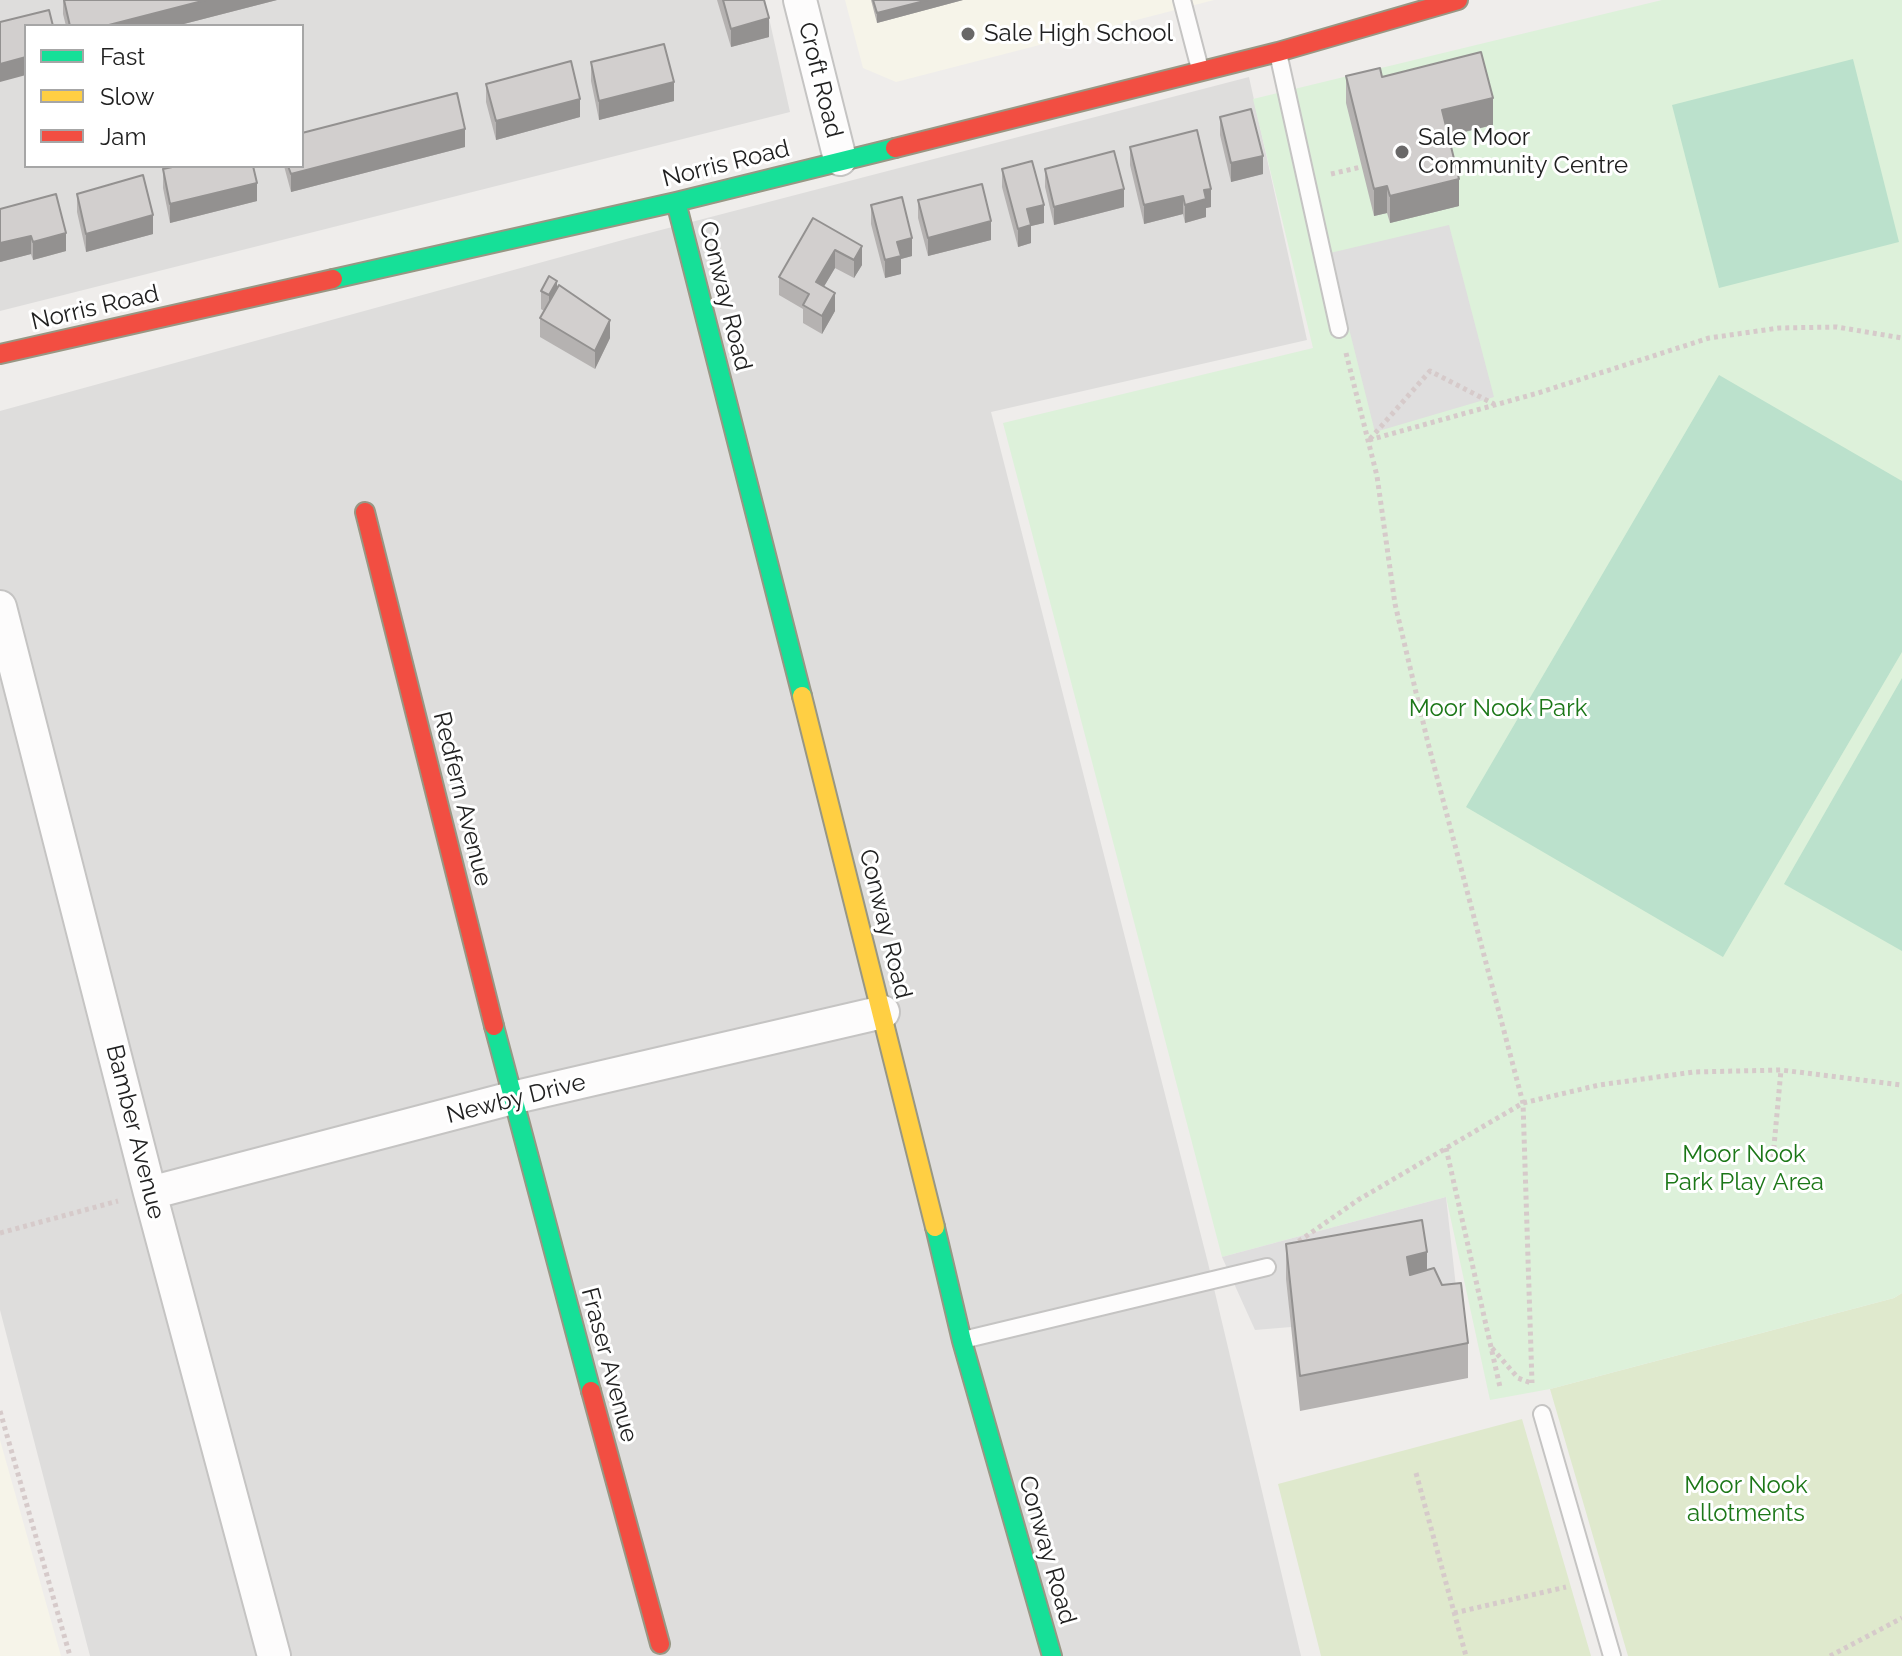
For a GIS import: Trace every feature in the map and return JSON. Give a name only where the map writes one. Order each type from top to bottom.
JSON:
[{"type":"street","name":"Croft Road","points":[[800,0],[840,159]]},
{"type":"street","name":"Norris Road","points":[[0,354],[676,202],[1278,52],[1458,0]]},
{"type":"street","name":"Conway Road","points":[[676,202],[883,1012],[962,1341],[1052,1656]]},
{"type":"street","name":"Redfern Avenue","points":[[365,512],[512,1098]]},
{"type":"street","name":"Bamber Avenue","points":[[0,607],[150,1193],[274,1656]]},
{"type":"street","name":"Newby Drive","points":[[150,1193],[512,1098],[883,1012]]},
{"type":"street","name":"Fraser Avenue","points":[[512,1098],[660,1644]]},
{"type":"lane","points":[[1182,0],[1201,71]]},
{"type":"lane","points":[[1278,52],[1339,329]]},
{"type":"lane","points":[[962,1341],[1267,1267]]},
{"type":"lane","points":[[1542,1414],[1612,1656]]},
{"type":"path","points":[[1369,440],[1709,338],[1779,328],[1837,327],[1902,338]]},
{"type":"path","points":[[1339,329],[1377,476],[1395,604],[1428,743],[1523,1103],[1532,1383],[1542,1414]]},
{"type":"path","points":[[1369,440],[1430,371],[1495,404]]},
{"type":"path","points":[[1773,1157],[1781,1070]]},
{"type":"path","points":[[1267,1267],[1301,1238],[1358,1200],[1523,1103],[1599,1085],[1694,1072],[1781,1070],[1902,1085]]},
{"type":"path","points":[[1446,1148],[1500,1387]]},
{"type":"path","points":[[0,1233],[150,1193]]},
{"type":"path","points":[[1491,1347],[1518,1378],[1532,1383]]},
{"type":"path","points":[[0,1411],[70,1656]]},
{"type":"path","points":[[1416,1473],[1466,1656]]},
{"type":"path","points":[[1454,1613],[1591,1581]]},
{"type":"path","points":[[1830,1656],[1902,1618]]},
{"type":"shaded area","points":[[0,0],[765,0],[790,112],[0,311]]},
{"type":"shaded area","name":"Sale High School","points":[[845,0],[1214,0],[896,82],[863,68]]},
{"type":"shaded area","points":[[1249,77],[1307,340],[991,412],[1208,1263],[1301,1656],[90,1656],[0,1310],[0,411],[630,238]]},
{"type":"shaded area","points":[[1449,225],[1494,397],[1375,432],[1330,253]]},
{"type":"shaded area","points":[[1446,1197],[1456,1287],[1287,1279],[1291,1327],[1255,1330],[1222,1257]]},
{"type":"shaded area","points":[[0,1440],[61,1656],[0,1656]]},
{"type":"green space","name":"Moor Nook Park","points":[[1662,0],[1902,0],[1902,1293],[1894,1298],[1550,1389],[1490,1400],[1446,1197],[1222,1257],[1003,423],[1313,348],[1253,99]]},
{"type":"green space","points":[[1853,59],[1899,242],[1719,288],[1672,105]]},
{"type":"green space","points":[[1719,375],[1902,481],[1902,652],[1723,957],[1466,807]]},
{"type":"green space","points":[[1902,678],[1902,951],[1784,884]]},
{"type":"green space","name":"Moor Nook allotments","points":[[1902,1293],[1902,1656],[1628,1656],[1550,1389],[1894,1298]]},
{"type":"green space","points":[[1522,1419],[1591,1656],[1321,1656],[1278,1484]]},
{"type":"building","points":[[64,0],[206,0],[113,24],[70,24]]},
{"type":"building","points":[[723,0],[764,0],[769,18],[731,29]]},
{"type":"building","points":[[873,0],[928,0],[877,13]]},
{"type":"building","points":[[49,10],[52,24],[24,24],[24,58],[0,64],[0,22]]},
{"type":"building","points":[[664,44],[674,82],[599,101],[591,62]]},
{"type":"building","name":"Sale Moor Community Centre","points":[[1481,52],[1493,98],[1442,110],[1459,179],[1390,196],[1387,186],[1374,189],[1346,76],[1380,68],[1382,77]]},
{"type":"building","points":[[571,61],[580,99],[496,121],[486,84]]},
{"type":"building","points":[[457,93],[465,129],[291,174],[289,168],[304,168],[304,132]]},
{"type":"building","points":[[1251,109],[1263,156],[1231,163],[1220,117]]},
{"type":"building","points":[[1197,130],[1211,189],[1204,190],[1206,199],[1185,205],[1183,196],[1144,205],[1130,147]]},
{"type":"building","points":[[1114,151],[1124,189],[1054,207],[1045,169]]},
{"type":"building","points":[[1032,161],[1044,205],[1027,209],[1031,225],[1018,229],[1002,169]]},
{"type":"building","points":[[253,168],[257,183],[170,204],[163,169]]},
{"type":"building","points":[[143,175],[153,215],[86,234],[77,194]]},
{"type":"building","points":[[982,184],[991,221],[928,238],[918,200]]},
{"type":"building","points":[[56,194],[66,233],[33,242],[31,236],[0,243],[0,209]]},
{"type":"building","points":[[902,197],[912,238],[897,242],[901,256],[885,260],[871,205]]},
{"type":"building","points":[[813,218],[862,246],[854,260],[835,250],[816,282],[835,293],[822,316],[803,305],[809,294],[779,277]]},
{"type":"building","points":[[549,276],[557,281],[549,295],[541,291]]},
{"type":"building","points":[[559,285],[610,320],[595,351],[540,318]]},
{"type":"building","points":[[1422,1220],[1427,1252],[1407,1257],[1410,1275],[1434,1268],[1442,1285],[1461,1283],[1468,1343],[1300,1376],[1286,1244]]},
{"type":"traffic: fast","points":[[333,279],[676,202],[895,148]]},
{"type":"traffic: fast","points":[[676,202],[802,696]]},
{"type":"traffic: fast","points":[[494,1026],[591,1391]]},
{"type":"traffic: fast","points":[[935,1227],[962,1341],[1052,1656]]},
{"type":"traffic: slow","points":[[802,696],[935,1227]]},
{"type":"traffic: jam","points":[[895,148],[1278,52],[1458,0]]},
{"type":"traffic: jam","points":[[0,354],[333,279]]},
{"type":"traffic: jam","points":[[365,512],[494,1026]]},
{"type":"traffic: jam","points":[[591,1391],[660,1644]]},
{"type":"place","name":"Sale High School","points":[[968,34]]},
{"type":"place","name":"Sale Moor Community Centre","points":[[1402,152]]},
{"type":"park label","name":"Moor Nook Park Play Area","points":[[1744,1169]]}]
